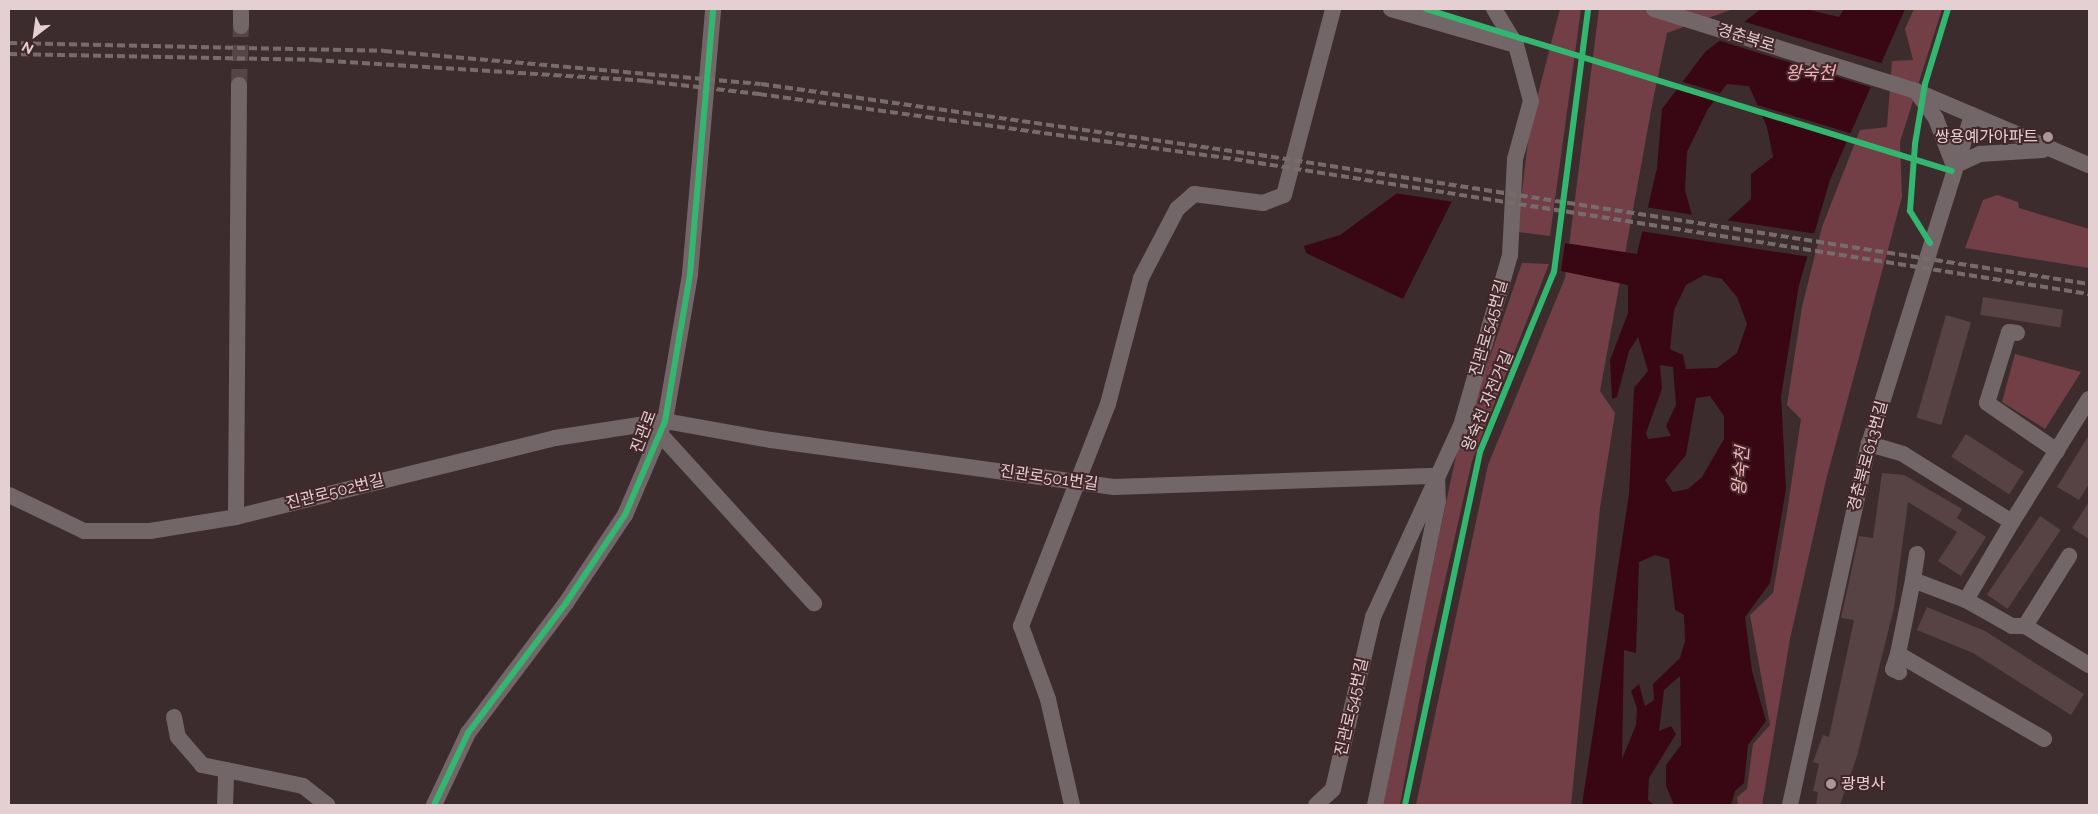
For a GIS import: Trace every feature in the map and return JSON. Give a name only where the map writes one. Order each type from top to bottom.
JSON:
[{"type":"street","points":[[241,9],[241,26]]},
{"type":"street","name":"진관로","points":[[434,805],[468,733],[566,603],[625,515],[662,427],[690,274],[713,9]]},
{"type":"street","points":[[1072,805],[1048,699],[1022,626],[1108,404],[1140,278],[1177,209],[1194,194],[1263,203],[1284,195],[1333,9]]},
{"type":"street","points":[[1391,9],[1516,45]]},
{"type":"street","name":"진관로545번길","points":[[1316,805],[1333,789],[1373,617],[1461,426],[1510,255],[1515,159],[1531,101],[1516,45],[1494,9]]},
{"type":"street","name":"경춘북로","points":[[1654,9],[1916,91],[2089,165]]},
{"type":"street","points":[[236,517],[239,85]]},
{"type":"street","points":[[1916,91],[1943,136],[1954,166],[1980,154],[2018,148],[2056,151]]},
{"type":"street","name":"경춘북로613번길","points":[[1790,805],[1869,444],[1954,166],[1972,114]]},
{"type":"street","points":[[2017,333],[2008,332],[1987,403],[2056,451]]},
{"type":"street","points":[[1966,600],[2089,399]]},
{"type":"street","points":[[662,427],[814,602]]},
{"type":"street","name":"진관로501번길","points":[[662,427],[1114,487],[1437,476]]},
{"type":"street","name":"진관로502번길","points":[[9,494],[84,531],[150,531],[236,517],[555,438],[662,427]]},
{"type":"street","points":[[1869,444],[1903,454],[2012,522]]},
{"type":"street","points":[[1376,805],[1438,501],[1437,476]]},
{"type":"street","points":[[1899,672],[1893,669],[1898,654],[1917,554]]},
{"type":"street","points":[[2025,626],[2069,556]]},
{"type":"street","points":[[1913,580],[1966,600],[2012,626],[2025,626],[2089,665]]},
{"type":"street","points":[[1898,654],[2044,739]]},
{"type":"street","points":[[174,717],[178,736],[202,765],[303,786],[328,805]]},
{"type":"street","points":[[225,805],[226,770]]},
{"type":"shaded area","points":[[1560,9],[1581,9],[1550,236],[1517,232],[1530,125]]},
{"type":"shaded area","points":[[1599,9],[1733,9],[1667,33],[1653,100],[1600,391],[1615,413],[1600,508],[1571,805],[1416,805],[1488,465],[1565,278]]},
{"type":"shaded area","points":[[1914,9],[1942,9],[1900,142],[1902,197],[1826,480],[1790,639],[1762,805],[1738,805],[1737,797],[1747,789],[1753,744],[1770,725],[1750,615],[1773,593],[1787,512],[1801,419],[1787,405],[1802,307],[1822,227],[1860,130],[1887,127],[1892,61],[1913,60],[1905,29]]},
{"type":"shaded area","points":[[1997,195],[2018,202],[2019,208],[2089,229],[2089,268],[1965,248],[1983,200]]},
{"type":"shaded area","points":[[1522,263],[1549,264],[1472,461],[1426,664],[1400,805],[1382,805],[1456,456]]},
{"type":"shaded area","points":[[2015,354],[2081,372],[2045,429],[2002,402]]},
{"type":"water","name":"왕숙천","points":[[1761,9],[1805,9],[1839,17],[1844,9],[1905,9],[1830,180],[1799,285],[1781,396],[1786,489],[1770,583],[1745,617],[1752,671],[1766,721],[1748,745],[1744,783],[1735,791],[1731,805],[1674,805],[1666,786],[1666,765],[1681,745],[1680,676],[1664,690],[1659,731],[1671,726],[1676,734],[1649,778],[1648,800],[1654,805],[1582,805],[1629,494],[1634,388],[1648,371],[1638,337],[1629,351],[1617,397],[1612,399],[1610,360],[1628,313],[1628,285],[1561,271],[1565,243],[1637,254],[1657,168],[1662,109],[1705,52]],"holes":[[[1727,84],[1749,86],[1767,127],[1773,157],[1751,174],[1751,199],[1717,230],[1695,226],[1685,190],[1687,152],[1708,109]],[[1704,275],[1722,279],[1737,297],[1747,324],[1737,353],[1717,368],[1686,369],[1683,355],[1670,349],[1674,310],[1686,285]],[[1660,365],[1673,367],[1676,405],[1666,426],[1671,436],[1648,439],[1646,433],[1662,389]],[[1710,396],[1724,416],[1724,439],[1702,477],[1688,489],[1673,492],[1665,480],[1686,455],[1696,398]],[[1655,555],[1669,559],[1675,610],[1684,615],[1685,641],[1680,658],[1653,684],[1654,700],[1645,706],[1639,684],[1631,691],[1637,708],[1636,725],[1622,759],[1624,650],[1636,653],[1639,562]]]},
{"type":"water","points":[[1422,175],[1458,189],[1403,299],[1306,253],[1304,246],[1340,235]]},
{"type":"pier","points":[[1742,21],[1884,64],[1873,88],[1717,40]]},
{"type":"pier","points":[[1680,81],[1723,94],[1718,101],[1675,87]]},
{"type":"pier","points":[[1754,104],[1853,134],[1850,142],[1758,113]]},
{"type":"pier","points":[[1422,173],[1459,187],[1454,202],[1394,193]]},
{"type":"pier","points":[[1645,207],[1694,215],[1697,224],[1716,228],[1725,220],[1817,234],[1810,257],[1640,231]]},
{"type":"building","points":[[1983,297],[2063,310],[2060,327],[1980,315]]},
{"type":"building","points":[[1946,315],[1971,322],[1941,425],[1917,418]]},
{"type":"building","points":[[1966,434],[2024,472],[2009,494],[1951,457]]},
{"type":"building","points":[[2089,435],[2089,484],[2079,500],[2057,487]]},
{"type":"building","points":[[1882,473],[1904,475],[1962,509],[1957,518],[1986,537],[1961,576],[1938,561],[1957,532],[1908,502],[1894,608],[1857,756],[1840,805],[1816,805],[1818,792],[1813,791],[1819,764],[1813,762],[1823,735],[1829,737],[1854,620],[1841,618],[1859,536],[1873,538]]},
{"type":"building","points":[[2089,502],[2089,539],[2072,528]]},
{"type":"building","points":[[2040,516],[2061,530],[2008,609],[1987,595]]},
{"type":"building","points":[[1927,607],[1985,631],[2084,694],[2071,715],[1973,653],[1917,630]]},
{"type":"tunnel","points":[[239,85],[241,26]]},
{"type":"railway","points":[[9,43],[384,51],[761,84],[1247,153],[2089,284]]},
{"type":"railway","points":[[9,54],[314,60],[645,81],[759,94],[1246,161],[2089,294]]},
{"type":"cycle path","points":[[434,805],[468,733],[566,603],[625,515],[665,421],[690,274],[713,9]]},
{"type":"cycle path","points":[[1426,9],[1952,171]]},
{"type":"cycle path","name":"왕숙천 자전거길","points":[[1405,805],[1480,452],[1554,272],[1588,9]]},
{"type":"cycle path","points":[[1930,243],[1910,211],[1915,144],[1925,84],[1948,9]]},
{"type":"place","name":"쌍용예가아파트","points":[[2048,137]]},
{"type":"place","name":"광명사","points":[[1831,784]]}]
